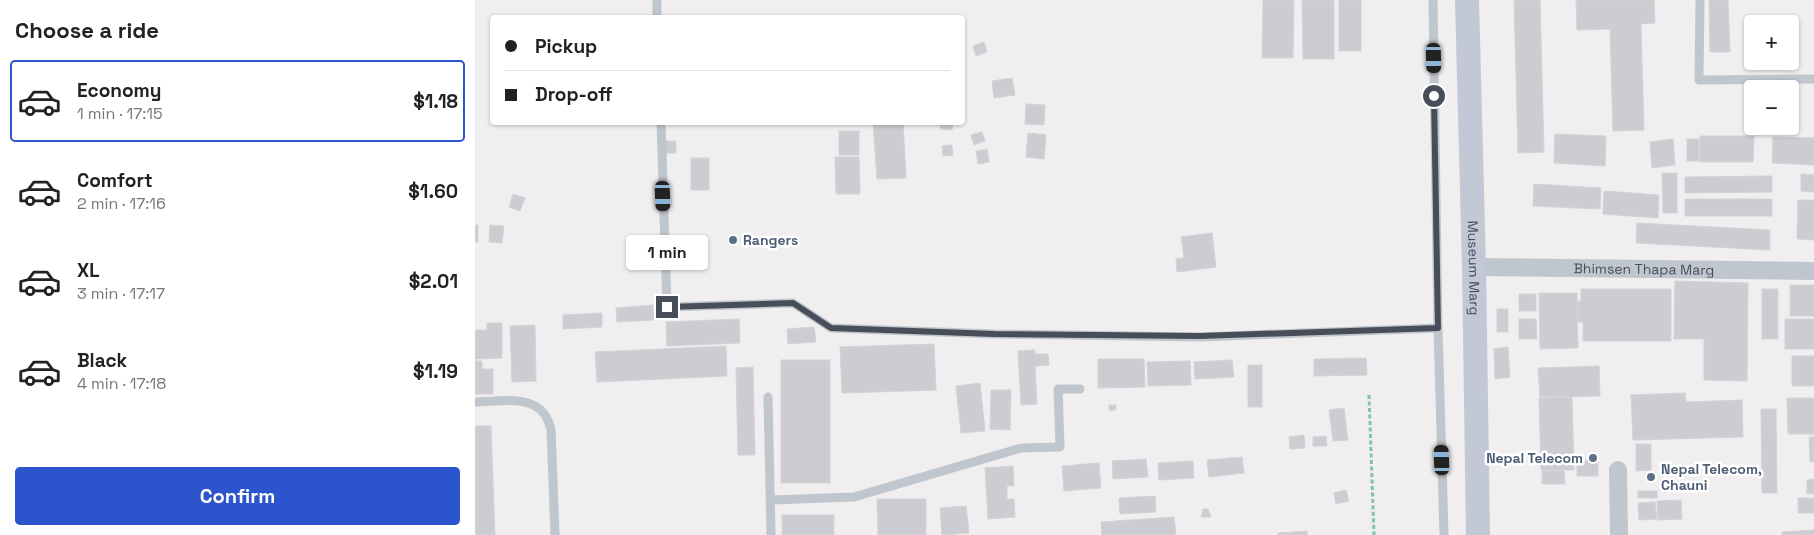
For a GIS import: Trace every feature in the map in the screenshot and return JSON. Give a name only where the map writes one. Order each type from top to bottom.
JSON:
[{"type":"main road","name":"Museum Marg","points":[[1467,0],[1474,267],[1478,535]]},
{"type":"street","name":"Bhimsen Thapa Marg","points":[[1474,267],[1814,271]]},
{"type":"street","points":[[1618,470],[1619,535]]},
{"type":"lane","points":[[657,0],[657,15]]},
{"type":"lane","points":[[1433,0],[1438,328],[1444,535]]},
{"type":"lane","points":[[1700,0],[1699,80],[1814,79]]},
{"type":"lane","points":[[661,125],[667,307],[793,303],[831,328],[994,334],[1200,336],[1438,328]]},
{"type":"lane","points":[[771,500],[854,497],[1021,448],[1060,447],[1058,389],[1080,388]]},
{"type":"lane","points":[[768,397],[771,535]]},
{"type":"lane","points":[[475,402],[526,401],[538,406],[546,416],[551,429],[555,535]]},
{"type":"path","points":[[1369,395],[1374,535]]},
{"type":"building","points":[[1263,0],[1294,0],[1293,58],[1262,58]]},
{"type":"building","points":[[1302,0],[1334,0],[1334,59],[1303,59]]},
{"type":"building","points":[[1339,0],[1361,0],[1361,51],[1339,51]]},
{"type":"building","points":[[1514,0],[1540,0],[1544,152],[1518,153]]},
{"type":"building","points":[[1576,0],[1654,0],[1655,23],[1641,24],[1644,130],[1613,131],[1610,29],[1577,30]]},
{"type":"building","points":[[1709,0],[1728,0],[1730,52],[1710,52]]},
{"type":"building","points":[[984,42],[987,52],[976,56],[973,46]]},
{"type":"building","points":[[1012,78],[1015,95],[994,98],[992,81]]},
{"type":"building","points":[[1026,104],[1045,105],[1044,125],[1025,124]]},
{"type":"building","points":[[873,125],[903,125],[906,178],[877,179]]},
{"type":"building","points":[[941,125],[953,125],[952,130],[940,129]]},
{"type":"building","points":[[839,131],[859,131],[859,155],[839,155]]},
{"type":"building","points":[[982,132],[985,141],[974,145],[971,135]]},
{"type":"building","points":[[1028,133],[1046,135],[1044,159],[1026,157]]},
{"type":"building","points":[[1555,134],[1606,136],[1605,166],[1554,163]]},
{"type":"building","points":[[1700,136],[1754,136],[1753,162],[1700,162]]},
{"type":"building","points":[[1773,137],[1814,138],[1814,165],[1772,163]]},
{"type":"building","points":[[1673,139],[1675,165],[1652,168],[1650,142]]},
{"type":"building","points":[[1687,139],[1699,139],[1699,161],[1687,161]]},
{"type":"building","points":[[665,141],[676,141],[676,153],[666,153]]},
{"type":"building","points":[[952,145],[953,155],[943,156],[942,146]]},
{"type":"building","points":[[987,149],[989,162],[978,164],[976,151]]},
{"type":"building","points":[[835,157],[859,157],[860,194],[836,194]]},
{"type":"building","points":[[691,158],[709,158],[709,190],[691,190]]},
{"type":"building","points":[[1662,173],[1677,173],[1677,213],[1663,213]]},
{"type":"building","points":[[1801,174],[1814,175],[1814,192],[1801,191]]},
{"type":"building","points":[[1772,176],[1772,192],[1685,193],[1685,177]]},
{"type":"building","points":[[1534,184],[1601,188],[1600,209],[1533,206]]},
{"type":"building","points":[[1604,191],[1659,195],[1658,218],[1603,214]]},
{"type":"building","points":[[513,194],[525,198],[520,211],[509,207]]},
{"type":"building","points":[[1685,199],[1772,199],[1772,216],[1685,216]]},
{"type":"building","points":[[1798,200],[1814,200],[1814,240],[1797,239]]},
{"type":"building","points":[[1637,223],[1770,230],[1770,250],[1636,243]]},
{"type":"building","points":[[475,225],[478,225],[478,242],[475,242]]},
{"type":"building","points":[[490,225],[504,226],[502,243],[489,242]]},
{"type":"building","points":[[1212,233],[1216,267],[1177,272],[1176,259],[1184,258],[1181,237]]},
{"type":"building","points":[[1675,281],[1748,283],[1747,381],[1704,380],[1704,339],[1674,339]]},
{"type":"building","points":[[1790,285],[1814,285],[1814,316],[1790,316]]},
{"type":"building","points":[[1581,289],[1671,289],[1671,341],[1583,341],[1583,322],[1578,322],[1578,301],[1581,301]]},
{"type":"building","points":[[1762,289],[1778,289],[1778,339],[1762,339]]},
{"type":"building","points":[[1539,293],[1577,293],[1578,348],[1540,349]]},
{"type":"building","points":[[1519,294],[1536,294],[1536,311],[1519,311]]},
{"type":"building","points":[[653,305],[654,320],[617,322],[616,308]]},
{"type":"building","points":[[1497,309],[1508,309],[1508,332],[1497,332]]},
{"type":"building","points":[[602,313],[602,327],[563,329],[563,315]]},
{"type":"building","points":[[739,319],[740,343],[667,346],[666,322]]},
{"type":"building","points":[[1519,319],[1536,319],[1537,339],[1519,339]]},
{"type":"building","points":[[1785,319],[1814,319],[1814,349],[1785,349]]},
{"type":"building","points":[[487,323],[502,323],[502,358],[475,359],[475,330],[487,330]]},
{"type":"building","points":[[535,325],[536,381],[512,382],[510,326]]},
{"type":"building","points":[[814,327],[816,342],[788,344],[787,329]]},
{"type":"building","points":[[934,344],[936,390],[842,393],[840,347]]},
{"type":"building","points":[[726,346],[727,376],[597,382],[595,352]]},
{"type":"building","points":[[1508,347],[1510,377],[1495,379],[1494,349]]},
{"type":"building","points":[[1035,350],[1035,354],[1048,354],[1049,365],[1035,366],[1037,404],[1021,405],[1018,351]]},
{"type":"building","points":[[1792,356],[1814,356],[1814,386],[1792,386]]},
{"type":"building","points":[[1366,358],[1367,375],[1314,376],[1314,359]]},
{"type":"building","points":[[1098,359],[1144,359],[1145,387],[1098,388]]},
{"type":"building","points":[[781,360],[830,360],[830,483],[781,483]]},
{"type":"building","points":[[1232,360],[1234,377],[1195,379],[1194,362]]},
{"type":"building","points":[[475,361],[482,361],[482,369],[493,369],[493,394],[475,394]]},
{"type":"building","points":[[1190,361],[1191,385],[1148,386],[1147,362]]},
{"type":"building","points":[[1248,365],[1262,365],[1262,407],[1248,407]]},
{"type":"building","points":[[1599,366],[1600,396],[1540,397],[1538,368]]},
{"type":"building","points":[[753,367],[755,455],[738,455],[736,368]]},
{"type":"building","points":[[980,383],[985,431],[961,433],[956,386]]},
{"type":"building","points":[[991,390],[1011,390],[1010,430],[990,429]]},
{"type":"building","points":[[1685,393],[1686,402],[1742,400],[1743,437],[1633,440],[1631,395]]},
{"type":"building","points":[[1572,397],[1574,470],[1541,470],[1539,398]]},
{"type":"building","points":[[1787,398],[1814,398],[1814,434],[1788,434]]},
{"type":"building","points":[[1109,405],[1116,405],[1116,410],[1109,410]]},
{"type":"building","points":[[1344,408],[1348,440],[1333,441],[1329,410]]},
{"type":"building","points":[[1761,409],[1776,409],[1777,493],[1762,493]]},
{"type":"building","points":[[475,426],[491,426],[495,535],[475,535]]},
{"type":"building","points":[[1304,435],[1305,448],[1290,449],[1289,437]]},
{"type":"building","points":[[1326,436],[1327,446],[1313,446],[1313,437]]},
{"type":"building","points":[[1809,437],[1814,437],[1814,462],[1810,462]]},
{"type":"building","points":[[1636,444],[1651,444],[1651,470],[1636,471]]},
{"type":"building","points":[[1242,457],[1244,473],[1209,477],[1207,460]]},
{"type":"building","points":[[1146,459],[1148,477],[1113,479],[1112,461]]},
{"type":"building","points":[[1577,460],[1598,460],[1598,476],[1577,476]]},
{"type":"building","points":[[1193,461],[1194,478],[1159,480],[1158,463]]},
{"type":"building","points":[[1099,463],[1101,488],[1064,491],[1062,466]]},
{"type":"building","points":[[1013,466],[1014,486],[1007,486],[1007,499],[1014,499],[1015,517],[988,519],[985,468]]},
{"type":"building","points":[[1564,470],[1565,484],[1542,484],[1542,471]]},
{"type":"building","points":[[1814,479],[1814,494],[1807,494],[1807,480]]},
{"type":"building","points":[[1346,490],[1349,501],[1336,504],[1334,493]]},
{"type":"building","points":[[1638,491],[1657,491],[1657,498],[1638,498]]},
{"type":"building","points":[[1155,496],[1156,512],[1120,514],[1119,498]]},
{"type":"building","points":[[1798,498],[1814,498],[1814,513],[1798,513]]},
{"type":"building","points":[[877,499],[926,499],[926,535],[878,535]]},
{"type":"building","points":[[1681,500],[1682,519],[1658,520],[1657,501]]},
{"type":"building","points":[[1655,502],[1657,519],[1639,520],[1638,503]]},
{"type":"building","points":[[966,506],[969,533],[942,535],[940,508]]},
{"type":"building","points":[[1203,509],[1208,509],[1211,517],[1201,517]]},
{"type":"building","points":[[782,515],[834,515],[834,535],[782,535]]},
{"type":"building","points":[[1174,517],[1176,535],[1102,535],[1101,522]]},
{"type":"building","points":[[1814,530],[1814,535],[1782,535],[1782,532]]},
{"type":"building","points":[[1307,531],[1307,535],[1278,535],[1278,533]]},
{"type":"place","name":"Rangers","points":[[733,240]]},
{"type":"place","name":"Nepal Telecom","points":[[1593,458]]},
{"type":"place","name":"Nepal Telecom, Chauni","points":[[1651,477]]},
{"type":"route","points":[[667,307],[793,303],[831,328],[994,334],[1200,336],[1438,328],[1434,96]]}]
